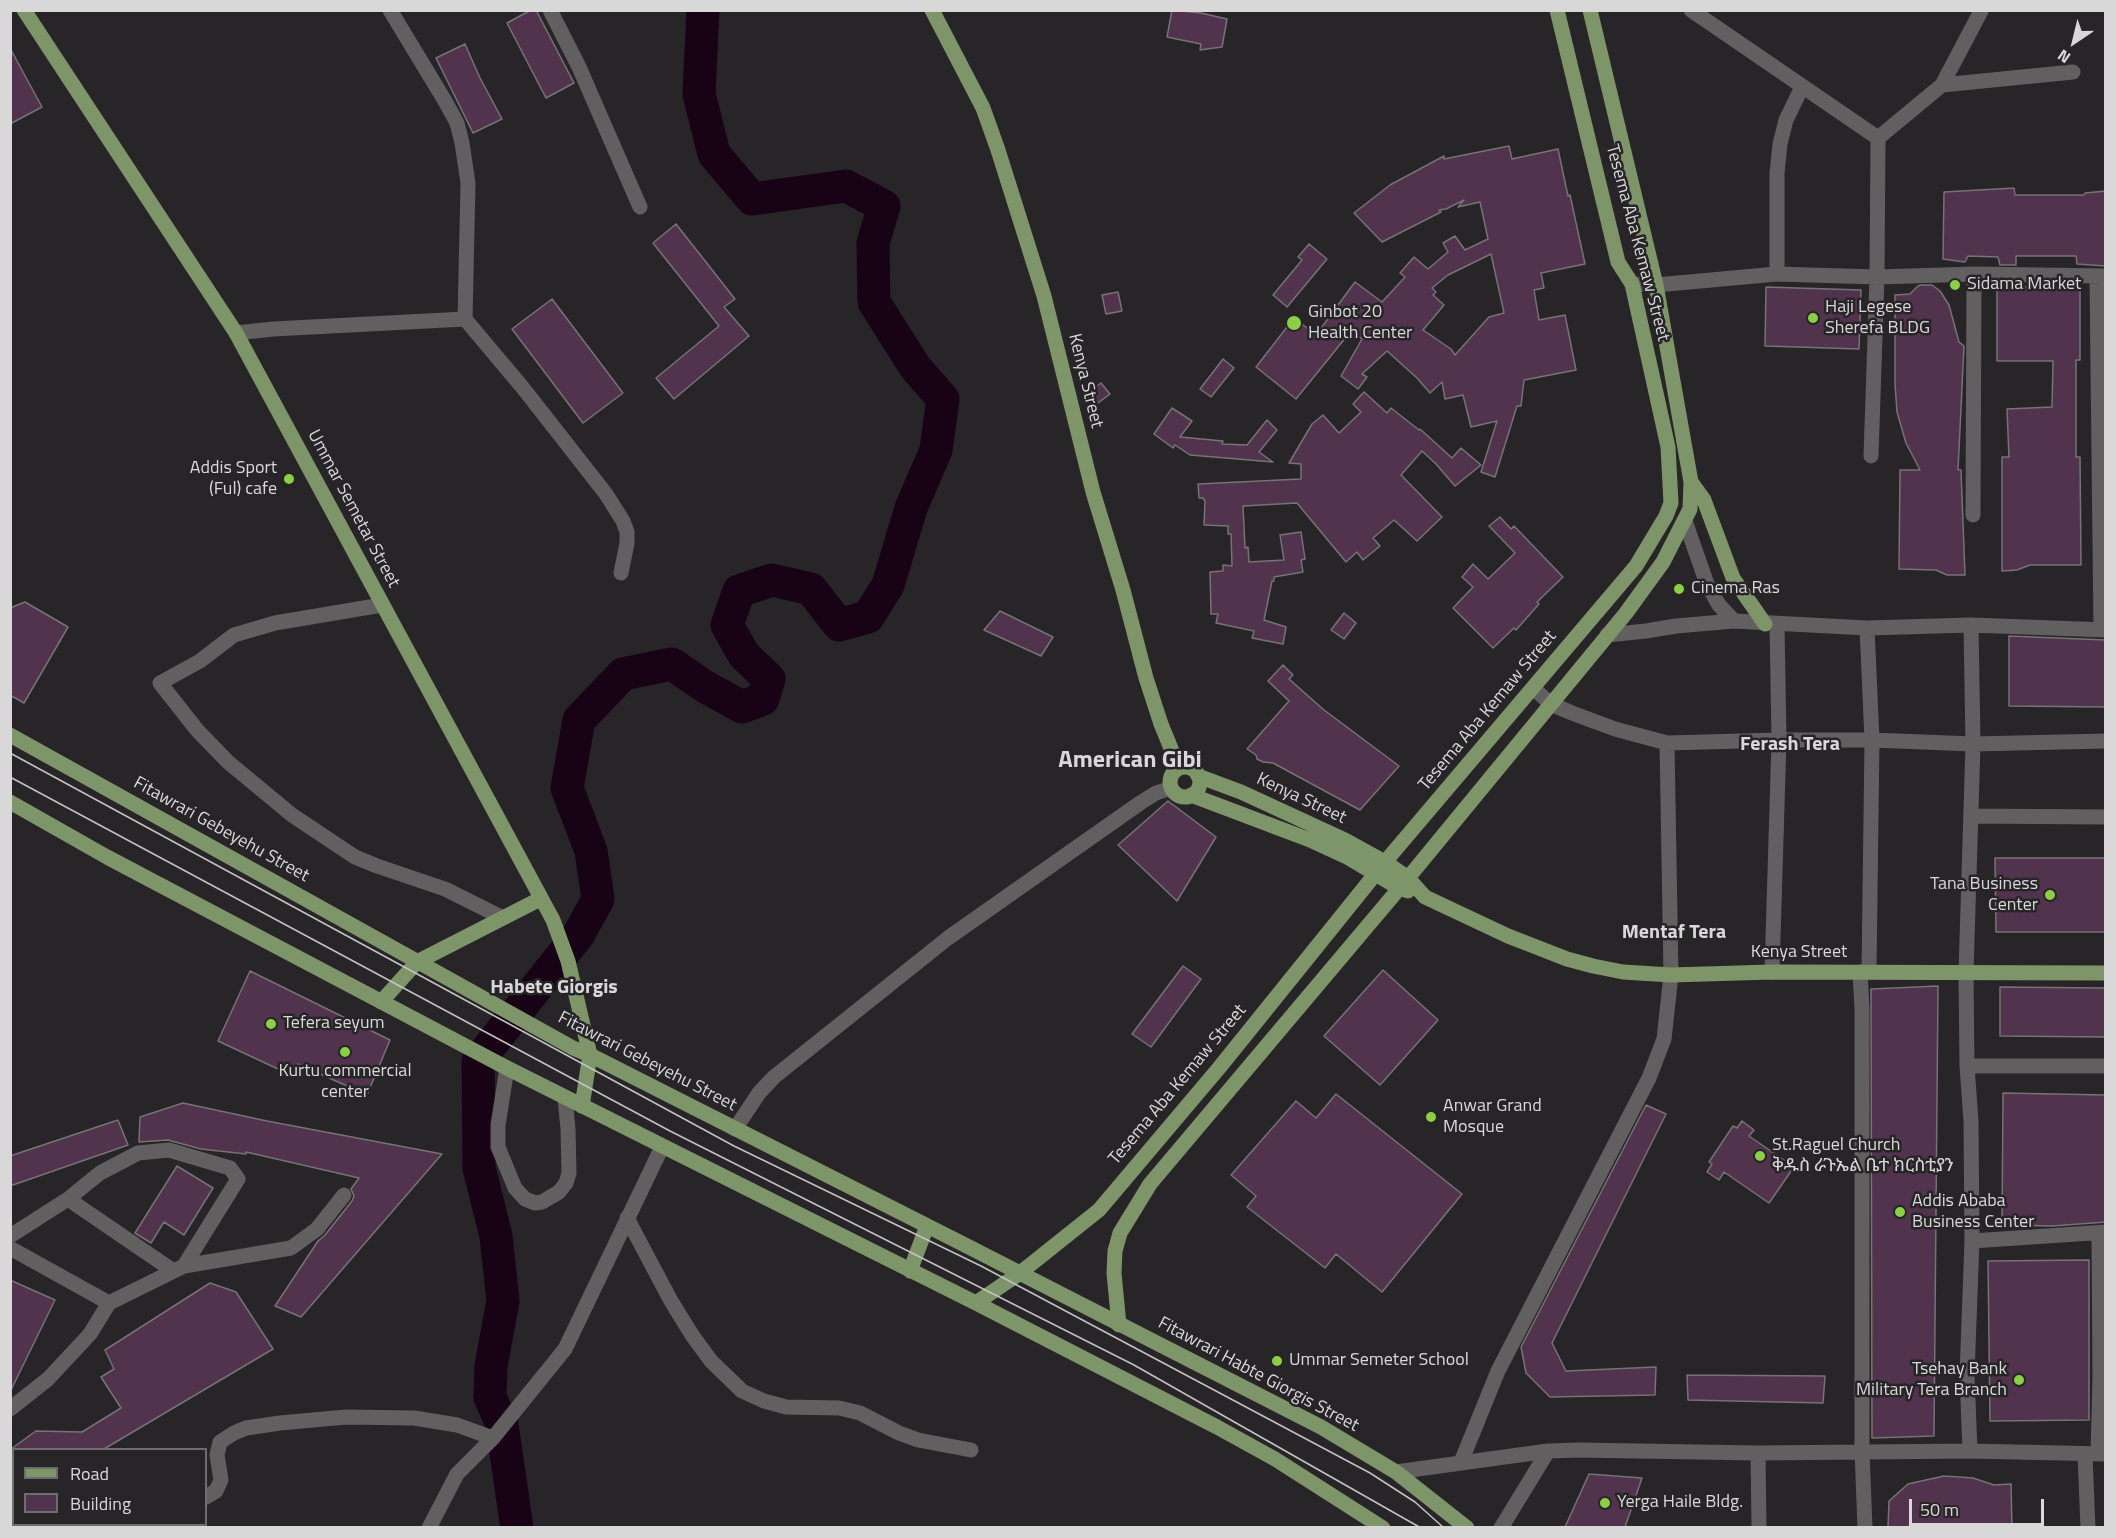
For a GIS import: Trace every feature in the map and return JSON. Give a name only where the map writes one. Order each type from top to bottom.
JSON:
[{"type":"main road","name":"Ummar Semetar Street","points":[[24,10],[236,333],[553,920],[568,961],[590,1055]]},
{"type":"main road","name":"Kenya Street","points":[[932,10],[982,108],[998,150],[1044,296],[1094,492],[1146,678],[1179,768]]},
{"type":"main road","name":"Tesema Aba Kemaw Street","points":[[976,1303],[1020,1273],[1099,1210],[1220,1068],[1381,868],[1636,566],[1656,536],[1671,502],[1668,447],[1632,284],[1618,262],[1557,10]]},
{"type":"main road","name":"Tesema Aba Kemaw Street","points":[[1119,1325],[1114,1273],[1115,1251],[1120,1233],[1150,1184],[1404,883],[1626,613],[1663,562],[1690,509],[1691,482],[1656,285],[1590,10]]},
{"type":"main road","points":[[1691,482],[1704,500],[1733,578],[1771,625]]},
{"type":"main road","points":[[1671,502],[1685,521]]},
{"type":"main road","name":"Fitawrari Gebeyehu Street","points":[[10,735],[573,1048],[1020,1273]]},
{"type":"main road","points":[[1191,795],[1198,787],[1198,776],[1190,768],[1179,768],[1171,777],[1171,788],[1180,795],[1191,795],[1292,832],[1348,858],[1381,868]]},
{"type":"main road","name":"Kenya Street","points":[[1198,776],[1345,840],[1381,868],[1425,897],[1508,936],[1567,959],[1623,972],[1671,975],[1772,972],[2106,973]]},
{"type":"main road","points":[[10,802],[107,858],[502,1066],[976,1303],[1275,1458],[1383,1527]]},
{"type":"main road","points":[[381,1002],[417,962],[540,899]]},
{"type":"main road","points":[[582,1106],[590,1055]]},
{"type":"main road","points":[[910,1271],[927,1226]]},
{"type":"main road","name":"Fitawrari Habte Giorgis Street","points":[[1020,1273],[1321,1427],[1396,1472],[1467,1527]]},
{"type":"street","points":[[390,10],[457,123],[462,143],[468,183],[465,320],[530,396],[606,494],[623,521],[627,532],[627,543],[621,573]]},
{"type":"street","points":[[550,10],[579,67],[640,207]]},
{"type":"street","points":[[1691,10],[1878,138]]},
{"type":"street","points":[[1871,456],[1878,138],[1942,85],[1981,11]]},
{"type":"street","points":[[1942,85],[2073,72]]},
{"type":"street","points":[[1777,274],[1777,172],[1780,144],[1786,120],[1802,87]]},
{"type":"street","points":[[1607,635],[1734,621],[1771,625],[1867,628],[1971,625],[2103,630],[2101,276],[1974,274],[1876,277],[1777,274],[1656,285],[1632,284]]},
{"type":"street","points":[[1973,515],[1974,274]]},
{"type":"street","points":[[236,333],[273,329],[465,320]]},
{"type":"street","points":[[1685,521],[1707,584],[1719,605],[1734,621]]},
{"type":"street","points":[[382,605],[275,623],[234,635],[200,661],[160,683],[197,730],[228,762],[292,815],[355,857],[445,889],[503,918]]},
{"type":"street","points":[[1771,625],[1779,740],[1772,972]]},
{"type":"street","points":[[1970,1451],[1967,1375],[1972,1241],[1971,1121],[1967,1066],[1966,972],[1973,744],[1971,625]]},
{"type":"street","points":[[1865,1527],[1862,1450],[1862,1009],[1872,740],[1867,628]]},
{"type":"street","points":[[1533,688],[1551,704],[1615,729],[1667,743],[1779,740],[1872,740],[1973,744],[2106,741]]},
{"type":"street","points":[[1461,1462],[1498,1371],[1649,1078],[1664,1039],[1671,975],[1667,743]]},
{"type":"street","points":[[735,1129],[759,1093],[774,1077],[948,938],[1131,809],[1156,793],[1171,788]]},
{"type":"street","points":[[1971,816],[2106,817]]},
{"type":"street","points":[[502,1066],[498,1147],[515,1188],[534,1203],[542,1202],[559,1192],[566,1183],[569,1173],[565,1098]]},
{"type":"street","points":[[1967,1066],[2106,1066]]},
{"type":"street","points":[[429,1527],[458,1474],[493,1438],[566,1349],[662,1147]]},
{"type":"street","points":[[10,1236],[68,1198],[100,1173],[138,1154],[169,1150],[230,1168],[238,1179],[178,1268]]},
{"type":"street","points":[[10,1409],[48,1379],[90,1335],[109,1303],[178,1268],[291,1248],[317,1229],[344,1195]]},
{"type":"street","points":[[68,1198],[178,1268]]},
{"type":"street","points":[[627,1218],[671,1301],[692,1335],[711,1361],[742,1391],[764,1401],[786,1407],[839,1408],[860,1413],[918,1440],[971,1450]]},
{"type":"street","points":[[1972,1241],[2102,1232],[2100,1377],[2096,1454],[2088,1527]]},
{"type":"street","points":[[10,1248],[109,1303]]},
{"type":"street","points":[[207,1496],[216,1491],[221,1480],[217,1455],[220,1442],[246,1428],[346,1417],[403,1417],[457,1425],[493,1438]]},
{"type":"street","points":[[1396,1472],[1548,1451],[1758,1453],[1862,1450],[2096,1454]]},
{"type":"street","points":[[1501,1527],[1548,1451]]},
{"type":"street","points":[[1758,1453],[1759,1527]]},
{"type":"building","points":[[531,10],[536,10],[574,83],[546,98],[507,23]]},
{"type":"building","points":[[1172,10],[1227,19],[1222,47],[1200,50],[1201,44],[1167,37]]},
{"type":"building","points":[[465,44],[502,119],[473,133],[436,58]]},
{"type":"building","points":[[10,48],[42,107],[10,124]]},
{"type":"building","points":[[1509,146],[1512,159],[1558,149],[1585,264],[1541,273],[1544,288],[1534,290],[1539,320],[1565,315],[1576,370],[1524,380],[1521,406],[1517,406],[1495,477],[1481,472],[1497,421],[1471,427],[1463,395],[1445,399],[1442,382],[1430,393],[1387,351],[1362,374],[1367,377],[1358,389],[1341,376],[1362,339],[1351,331],[1296,399],[1256,367],[1294,318],[1316,335],[1355,282],[1382,302],[1405,277],[1400,273],[1414,257],[1428,269],[1448,252],[1443,243],[1455,236],[1465,250],[1488,239],[1480,202],[1458,207],[1464,200],[1439,210],[1441,212],[1382,242],[1354,213],[1390,185],[1444,156],[1444,159]],"holes":[[[1491,254],[1504,313],[1489,317],[1455,355],[1451,349],[1423,330],[1444,305],[1433,295],[1436,292],[1432,288],[1448,275]]]},
{"type":"building","points":[[2014,188],[2015,195],[2084,195],[2106,191],[2106,266],[2077,264],[2076,256],[2016,256],[2016,265],[2000,265],[1998,257],[1968,256],[1965,262],[1943,259],[1944,192]]},
{"type":"building","points":[[676,224],[735,299],[724,307],[749,336],[674,399],[656,378],[719,326],[653,243]]},
{"type":"building","points":[[1309,244],[1327,259],[1287,307],[1273,295],[1302,260],[1298,257]]},
{"type":"building","points":[[2002,284],[2015,284],[2015,287],[2080,287],[2080,360],[2076,360],[2076,457],[2080,457],[2081,565],[2030,565],[2017,570],[2002,571],[2002,457],[2009,457],[2007,409],[2052,407],[2053,361],[1997,361],[1997,287],[2003,287]]},
{"type":"building","points":[[1921,285],[1932,285],[1940,291],[1949,305],[1959,342],[1964,346],[1958,470],[1961,470],[1965,575],[1947,575],[1936,570],[1899,569],[1900,470],[1920,470],[1906,443],[1897,412],[1895,295],[1910,294]]},
{"type":"building","name":"Haji Legese Sherefa BLDG","points":[[1766,287],[1861,290],[1859,349],[1765,346]]},
{"type":"building","points":[[1118,292],[1122,311],[1106,314],[1102,295]]},
{"type":"building","points":[[552,299],[623,393],[583,423],[512,329]]},
{"type":"building","points":[[1223,359],[1234,368],[1211,397],[1200,389]]},
{"type":"building","points":[[1101,383],[1110,394],[1098,403],[1089,392]]},
{"type":"building","points":[[1364,392],[1387,413],[1391,408],[1420,429],[1452,458],[1461,448],[1481,465],[1455,486],[1422,451],[1401,475],[1442,517],[1417,541],[1394,520],[1373,538],[1380,546],[1363,560],[1357,552],[1346,562],[1297,503],[1243,506],[1245,548],[1248,547],[1249,562],[1284,560],[1280,535],[1301,532],[1305,559],[1301,560],[1303,572],[1274,577],[1272,581],[1264,620],[1286,627],[1283,644],[1252,638],[1254,631],[1216,623],[1218,614],[1211,614],[1210,572],[1223,571],[1223,565],[1232,566],[1231,534],[1228,534],[1228,526],[1204,525],[1205,501],[1199,498],[1198,484],[1301,479],[1301,464],[1289,463],[1312,424],[1323,415],[1339,433],[1361,412],[1353,404]]},
{"type":"building","points":[[1172,408],[1192,421],[1180,437],[1223,441],[1222,444],[1247,445],[1267,420],[1277,430],[1259,452],[1273,462],[1190,455],[1175,445],[1173,448],[1154,434]]},
{"type":"building","points":[[1500,517],[1511,529],[1514,526],[1563,577],[1537,602],[1539,604],[1516,630],[1514,628],[1493,648],[1453,608],[1473,587],[1462,577],[1473,564],[1488,579],[1515,553],[1489,526]]},
{"type":"building","points":[[25,602],[68,627],[24,703],[10,695],[10,608]]},
{"type":"building","points":[[1000,611],[1053,637],[1041,656],[984,630]]},
{"type":"building","points":[[1344,613],[1356,623],[1344,639],[1331,630]]},
{"type":"building","points":[[2009,636],[2106,640],[2106,707],[2009,706]]},
{"type":"building","points":[[1283,665],[1293,675],[1289,679],[1324,710],[1399,766],[1360,810],[1273,763],[1257,759],[1256,755],[1247,749],[1289,701],[1268,681]]},
{"type":"building","points":[[1168,801],[1216,837],[1177,901],[1118,845]]},
{"type":"building","name":"Tana Business Center","points":[[1995,858],[2106,858],[2106,932],[1996,932]]},
{"type":"building","points":[[1183,966],[1201,979],[1151,1047],[1132,1034]]},
{"type":"building","points":[[1383,970],[1438,1020],[1380,1085],[1324,1036]]},
{"type":"building","points":[[250,971],[390,1040],[367,1095],[298,1064],[293,1076],[218,1041]]},
{"type":"building","name":"Addis Ababa Business Center","points":[[1938,986],[1934,1436],[1872,1438],[1871,989]]},
{"type":"building","points":[[2000,987],[2106,988],[2106,1037],[2000,1036]]},
{"type":"building","points":[[2003,1093],[2106,1095],[2106,1222],[2052,1226],[2002,1225]]},
{"type":"building","points":[[1336,1094],[1462,1194],[1382,1292],[1336,1254],[1325,1268],[1247,1207],[1256,1196],[1231,1175],[1296,1101],[1316,1118]]},
{"type":"building","points":[[183,1103],[442,1154],[301,1317],[275,1306],[318,1241],[352,1201],[354,1196],[351,1189],[359,1178],[246,1152],[246,1154],[201,1149],[168,1140],[139,1142],[140,1117]]},
{"type":"building","points":[[1646,1105],[1666,1114],[1552,1343],[1566,1371],[1656,1367],[1655,1395],[1550,1397],[1526,1373],[1521,1347]]},
{"type":"building","points":[[118,1120],[128,1145],[10,1186],[10,1156]]},
{"type":"building","points":[[1742,1121],[1754,1130],[1749,1136],[1794,1167],[1769,1203],[1724,1172],[1719,1180],[1707,1172],[1712,1164],[1709,1162],[1733,1126],[1737,1128]]},
{"type":"building","points":[[177,1166],[213,1188],[184,1235],[164,1222],[151,1243],[135,1233]]},
{"type":"building","points":[[2089,1260],[2089,1420],[1990,1421],[1988,1261]]},
{"type":"building","points":[[10,1280],[55,1300],[10,1392]]},
{"type":"building","points":[[210,1283],[236,1292],[273,1349],[106,1448],[12,1448],[36,1431],[82,1432],[121,1408],[101,1377],[114,1369],[105,1350]]},
{"type":"building","points":[[1687,1375],[1825,1376],[1823,1403],[1688,1400]]},
{"type":"building","name":"Yerga Haile Bldg.","points":[[1589,1474],[1642,1478],[1625,1527],[1565,1527]]},
{"type":"building","points":[[1944,1476],[1973,1478],[1994,1485],[2011,1484],[2012,1527],[1888,1527],[1889,1501],[1908,1484]]},
{"type":"waterway","points":[[517,1528],[502,1425],[490,1397],[491,1366],[503,1301],[496,1236],[479,1168],[478,1061],[579,934],[598,899],[591,851],[567,788],[579,720],[623,674],[672,664],[704,686],[742,707],[763,699],[769,679],[744,655],[727,625],[739,591],[772,580],[811,589],[839,625],[868,617],[888,585],[911,508],[936,450],[943,399],[915,367],[874,302],[873,243],[884,206],[846,186],[752,199],[714,154],[699,94],[703,10]]},
{"type":"tram line","points":[[10,753],[734,1146],[981,1266],[1370,1473],[1415,1502],[1444,1528]]},
{"type":"tram line","points":[[10,777],[670,1131],[1134,1365],[1421,1528]]},
{"type":"place","name":"Sidama Market","points":[[1955,285]]},
{"type":"place","name":"Haji Legese Sherefa BLDG","points":[[1813,318]]},
{"type":"place","name":"Ginbot 20 Health Center","points":[[1294,323]]},
{"type":"place","name":"Addis Sport (Ful) cafe","points":[[289,479]]},
{"type":"place","name":"Cinema Ras","points":[[1679,589]]},
{"type":"place","name":"Tana Business Center","points":[[2050,895]]},
{"type":"place","name":"Tefera seyum","points":[[271,1024]]},
{"type":"place","name":"Kurtu commercial center","points":[[345,1052]]},
{"type":"place","name":"Anwar Grand Mosque","points":[[1431,1117]]},
{"type":"place","name":"St.Raguel Church ቅዱስ ራጉኤል ቤተ ክርስቲያን","points":[[1760,1156]]},
{"type":"place","name":"Addis Ababa Business Center","points":[[1900,1212]]},
{"type":"place","name":"Ummar Semeter School","points":[[1277,1361]]},
{"type":"place","name":"Tsehay Bank Military Tera Branch","points":[[2019,1380]]},
{"type":"place","name":"Yerga Haile Bldg.","points":[[1605,1503]]},
{"type":"district","name":"Ferash Tera","points":[[1790,745]]},
{"type":"district","name":"American Gibi","points":[[1130,761]]},
{"type":"district","name":"Mentaf Tera","points":[[1674,933]]},
{"type":"district","name":"Habete Giorgis","points":[[554,988]]}]
